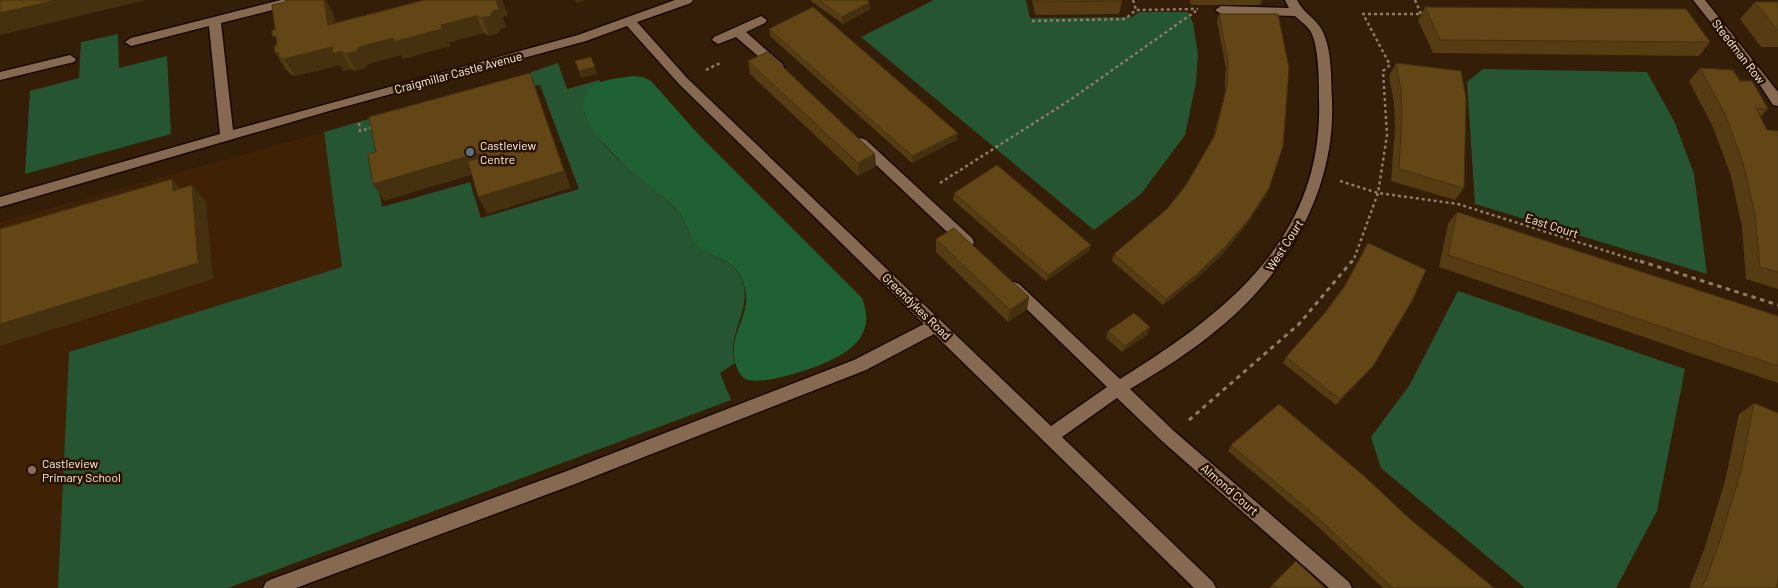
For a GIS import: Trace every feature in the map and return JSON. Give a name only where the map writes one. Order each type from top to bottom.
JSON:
[{"type":"street","points":[[131,42],[296,0]]},
{"type":"street","name":"Steedman Row","points":[[1699,0],[1760,76],[1778,102]]},
{"type":"street","name":"Craigmillar Castle Avenue","points":[[0,202],[356,100],[573,41],[630,22],[680,1]]},
{"type":"street","points":[[1221,10],[1293,6]]},
{"type":"street","name":"West Court","points":[[1050,437],[1118,388],[1214,324],[1261,279],[1291,238],[1301,220],[1318,174],[1326,132],[1321,52],[1316,31],[1293,6]]},
{"type":"street","points":[[718,40],[761,20]]},
{"type":"street","points":[[215,21],[227,137]]},
{"type":"street","name":"Greendykes Road","points":[[630,22],[683,81],[1207,588]]},
{"type":"street","points":[[737,31],[753,47],[786,73]]},
{"type":"street","points":[[0,76],[70,59]]},
{"type":"street","points":[[849,131],[980,255]]},
{"type":"street","points":[[1001,275],[1118,388]]},
{"type":"street","points":[[272,588],[568,478],[860,365],[937,325]]},
{"type":"street","name":"Almond Court","points":[[1118,388],[1169,437],[1343,588]]},
{"type":"path","points":[[1133,0],[1136,10]]},
{"type":"path","points":[[1414,0],[1421,14]]},
{"type":"path","points":[[918,196],[1004,143],[1103,78],[1199,9]]},
{"type":"path","points":[[1032,21],[1126,19],[1136,10],[1221,10]]},
{"type":"path","points":[[1169,437],[1299,324],[1354,259],[1378,193],[1387,135],[1383,71],[1390,66],[1363,14],[1431,14]]},
{"type":"path","points":[[683,81],[753,47]]},
{"type":"path","points":[[356,100],[360,131],[378,126]]},
{"type":"path","name":"East Court","points":[[1318,174],[1378,193],[1458,204],[1778,305]]},
{"type":"shaded area","name":"Castleview Primary School","points":[[324,132],[342,267],[69,352],[58,588],[0,588],[0,222]]},
{"type":"green space","points":[[934,0],[1026,0],[1030,18],[1132,17],[1139,12],[1188,12],[1193,23],[1198,54],[1196,83],[1185,135],[1141,194],[1094,230],[861,37]]},
{"type":"green space","points":[[118,34],[119,68],[167,56],[171,134],[25,174],[30,91],[79,78],[81,42]]},
{"type":"green space","points":[[558,63],[567,89],[599,80],[601,83],[597,84],[584,113],[601,140],[614,156],[664,197],[678,212],[696,243],[738,272],[744,289],[745,300],[734,342],[735,363],[720,373],[731,400],[228,588],[58,588],[69,352],[342,267],[324,132],[417,105],[382,165],[374,167],[382,207],[470,182],[481,218],[579,189],[540,85],[530,87],[526,74]]},
{"type":"green space","points":[[1483,69],[1647,72],[1675,123],[1694,174],[1707,274],[1475,204],[1467,82]]},
{"type":"green space","points":[[632,76],[643,77],[651,81],[699,135],[862,298],[866,313],[865,328],[860,338],[851,348],[823,363],[787,376],[761,381],[744,378],[741,375],[736,365],[734,348],[746,303],[744,283],[741,277],[733,267],[704,251],[696,244],[677,210],[607,147],[593,130],[585,113],[584,98],[595,85],[608,80]]},
{"type":"green space","points":[[1458,291],[1685,369],[1657,511],[1616,588],[1525,588],[1381,468],[1371,437],[1409,386]]},
{"type":"building","points":[[0,0],[57,0],[0,13]]},
{"type":"building","points":[[285,0],[324,0],[328,25],[425,0],[496,0],[499,10],[493,11],[491,16],[482,18],[476,16],[441,25],[442,29],[394,42],[393,38],[359,47],[356,51],[346,54],[341,51],[333,54],[332,47],[284,59],[279,57],[278,52],[275,53],[274,46],[277,45],[276,36],[273,37],[272,33],[272,30],[275,30],[272,5],[286,2]]},
{"type":"building","points":[[819,0],[867,0],[870,2],[842,17]]},
{"type":"building","points":[[1036,0],[1122,0],[1122,1],[1037,2]]},
{"type":"building","points":[[1755,2],[1778,2],[1778,30],[1777,30]]},
{"type":"building","points":[[813,7],[958,133],[912,156],[769,29]]},
{"type":"building","points":[[1425,7],[1686,9],[1710,42],[1440,40]]},
{"type":"building","points":[[1219,14],[1278,14],[1289,68],[1283,146],[1269,188],[1249,219],[1224,248],[1197,274],[1166,299],[1114,254],[1167,209],[1186,185],[1215,135],[1227,86],[1228,72],[1228,62]]},
{"type":"building","points":[[767,52],[875,154],[858,163],[748,61]]},
{"type":"building","points":[[591,57],[595,67],[579,71],[575,61]]},
{"type":"building","points":[[1396,63],[1461,71],[1466,99],[1464,188],[1399,169],[1402,114],[1401,90]]},
{"type":"building","points":[[1700,68],[1733,70],[1740,81],[1752,81],[1768,109],[1756,108],[1767,130],[1778,131],[1778,272],[1760,267],[1755,214],[1743,163],[1725,114]]},
{"type":"building","name":"Castleview Centre","points":[[530,73],[564,171],[478,197],[468,161],[480,158],[479,153],[373,184],[368,154],[376,152],[369,117]]},
{"type":"building","points":[[997,165],[1091,245],[1048,275],[954,193]]},
{"type":"building","points":[[172,179],[173,191],[192,185],[198,263],[0,324],[0,229]]},
{"type":"building","points":[[1457,212],[1778,316],[1778,366],[1448,255]]},
{"type":"building","points":[[954,228],[1029,297],[1010,310],[936,239]]},
{"type":"building","points":[[1368,243],[1426,270],[1412,301],[1373,366],[1340,399],[1286,357],[1324,314],[1345,286]]},
{"type":"building","points":[[1134,313],[1150,327],[1125,346],[1108,331]]},
{"type":"building","points":[[1754,403],[1778,413],[1778,580],[1776,588],[1701,588],[1707,577],[1720,540],[1741,471]]},
{"type":"building","points":[[1279,404],[1364,476],[1411,520],[1494,588],[1393,588],[1318,518],[1231,445]]},
{"type":"building","points":[[1296,561],[1325,588],[1277,588],[1273,584]]},
{"type":"place","name":"Castleview Centre","points":[[470,152]]},
{"type":"place","name":"Castleview Primary School","points":[[32,470]]}]
